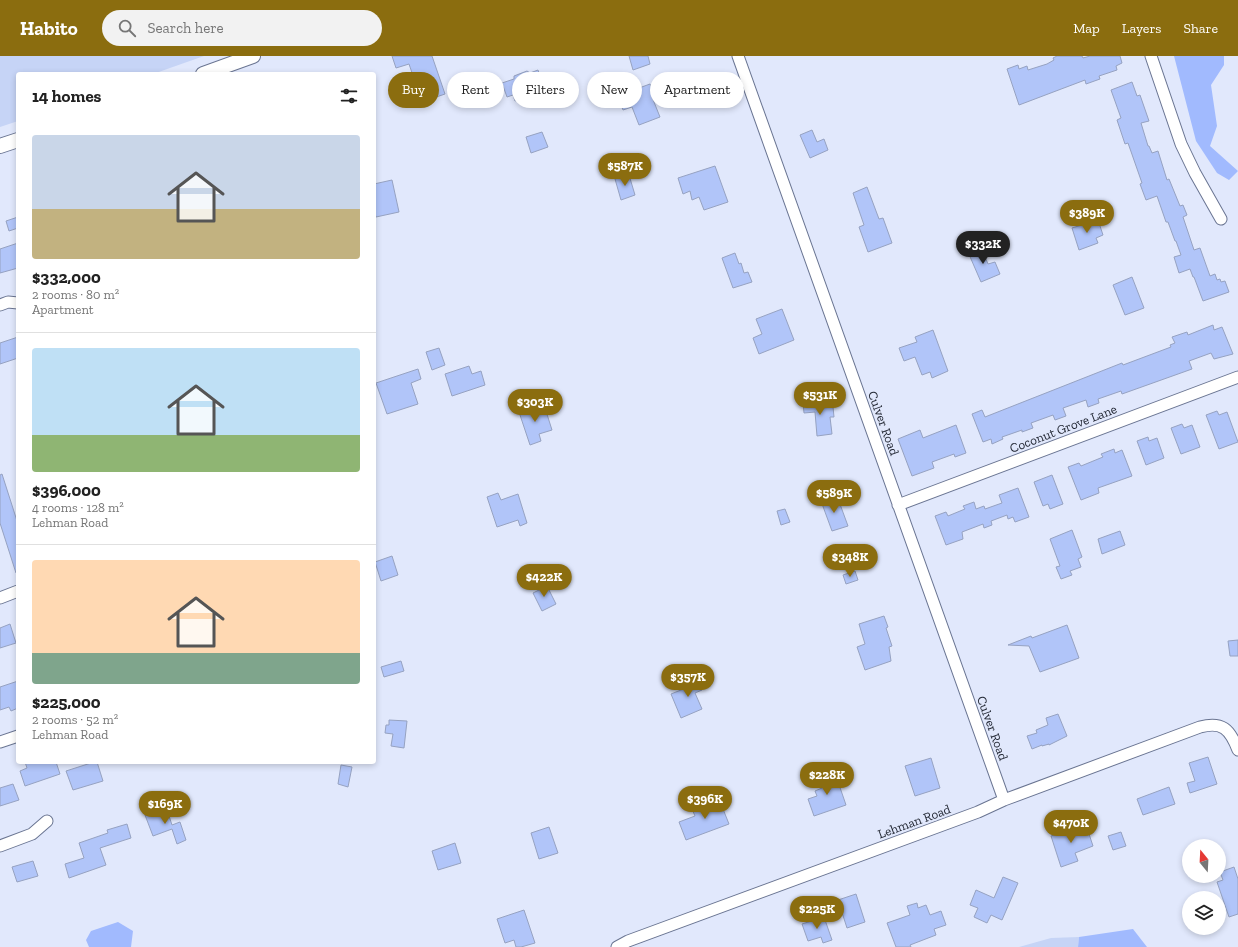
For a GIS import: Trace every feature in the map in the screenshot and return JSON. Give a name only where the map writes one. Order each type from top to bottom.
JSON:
[{"type":"street","points":[[209,72],[253,56]]},
{"type":"street","name":"Culver Road","points":[[738,56],[1004,800]]},
{"type":"street","points":[[1151,56],[1181,144],[1195,173],[1222,219]]},
{"type":"street","points":[[0,146],[16,141]]},
{"type":"street","points":[[0,305],[8,302],[16,303]]},
{"type":"street","name":"Coconut Grove Lane","points":[[898,505],[1238,377]]},
{"type":"street","points":[[0,598],[16,592]]},
{"type":"street","name":"Lehman Road","points":[[617,947],[628,941],[978,812],[1004,800],[1200,727],[1211,724],[1222,726],[1230,733],[1238,750]]},
{"type":"street","points":[[0,742],[16,737]]},
{"type":"street","points":[[0,846],[32,834],[47,821]]},
{"type":"shaded area","points":[[0,56],[204,56],[159,72],[16,72],[16,122],[0,127]]},
{"type":"shaded area","points":[[1079,937],[1078,947],[1019,947],[1051,938]]},
{"type":"water","points":[[1174,56],[1224,56],[1224,65],[1211,85],[1217,126],[1210,146],[1238,171],[1229,180],[1217,173],[1196,141]]},
{"type":"water","points":[[118,922],[133,931],[131,947],[89,947],[86,940],[91,931]]},
{"type":"water","points":[[1133,929],[1147,947],[1078,947],[1079,937]]},
{"type":"building","points":[[392,56],[432,56],[437,72],[412,72],[409,64],[396,68]]},
{"type":"building","points":[[629,56],[648,56],[650,64],[633,70]]},
{"type":"building","points":[[1057,56],[1082,56],[1083,58],[1090,56],[1120,56],[1122,63],[1116,66],[1117,70],[1099,76],[1100,79],[1086,84],[1085,80],[1019,105],[1007,69],[1018,65],[1019,69],[1027,66],[1028,70],[1047,64],[1054,60],[1053,58]]},
{"type":"building","points":[[439,76],[445,94],[439,96]]},
{"type":"building","points":[[512,80],[512,95],[507,97],[504,89],[504,82]]},
{"type":"building","points":[[1132,82],[1137,96],[1140,95],[1149,121],[1141,123],[1148,146],[1152,153],[1158,151],[1167,180],[1169,179],[1180,206],[1183,205],[1187,215],[1183,217],[1194,250],[1200,248],[1210,276],[1215,274],[1217,280],[1220,279],[1221,282],[1225,281],[1229,292],[1203,301],[1190,269],[1179,273],[1174,257],[1181,255],[1176,241],[1168,222],[1166,222],[1157,196],[1146,200],[1140,184],[1142,183],[1128,143],[1125,144],[1117,120],[1121,118],[1111,90]]},
{"type":"building","points":[[650,84],[650,108],[656,108],[660,117],[639,125],[632,108],[642,108],[642,87]]},
{"type":"building","points":[[812,130],[817,142],[824,139],[828,150],[810,158],[800,135]]},
{"type":"building","points":[[542,132],[548,147],[531,153],[526,137]]},
{"type":"building","points":[[715,166],[728,202],[704,210],[699,197],[692,200],[690,191],[683,194],[678,178]]},
{"type":"building","points":[[629,175],[635,195],[621,200],[615,179]]},
{"type":"building","points":[[392,180],[399,212],[376,217],[376,184]]},
{"type":"building","points":[[867,187],[879,219],[883,218],[892,243],[868,252],[859,227],[864,225],[853,193]]},
{"type":"building","points":[[16,218],[16,229],[9,231],[6,221]]},
{"type":"building","points":[[1098,220],[1103,235],[1096,238],[1098,243],[1079,250],[1072,228]]},
{"type":"building","points":[[16,244],[16,269],[0,273],[0,249]]},
{"type":"building","points":[[981,247],[988,264],[995,262],[1000,274],[981,282],[968,252]]},
{"type":"building","points":[[735,253],[739,264],[741,263],[744,273],[748,272],[752,282],[733,288],[722,258]]},
{"type":"building","points":[[1132,277],[1144,308],[1125,315],[1113,285]]},
{"type":"building","points":[[782,309],[794,340],[759,354],[753,338],[762,334],[756,319]]},
{"type":"building","points":[[1213,325],[1214,330],[1222,327],[1233,354],[1214,359],[1211,353],[1189,361],[1192,369],[1122,394],[1121,391],[1098,399],[1099,403],[1088,407],[1086,400],[1063,408],[1066,416],[1055,420],[1053,415],[1031,423],[1033,428],[1002,437],[1003,439],[992,444],[991,439],[983,442],[972,414],[982,410],[985,417],[1122,363],[1123,365],[1171,347],[1170,345],[1175,343],[1172,337],[1187,332],[1188,335]]},
{"type":"building","points":[[933,330],[948,371],[932,378],[930,372],[922,375],[915,357],[904,361],[899,348],[917,342],[915,337]]},
{"type":"building","points":[[16,338],[16,359],[0,364],[0,343]]},
{"type":"building","points":[[439,348],[445,365],[432,370],[426,352]]},
{"type":"building","points":[[469,366],[472,374],[481,371],[485,385],[452,396],[445,374]]},
{"type":"building","points":[[418,369],[421,379],[411,383],[418,404],[387,414],[376,383]]},
{"type":"building","points":[[822,400],[823,408],[833,407],[834,417],[830,417],[832,434],[817,436],[815,412],[804,413],[803,402]]},
{"type":"building","points":[[538,405],[540,410],[545,408],[552,430],[539,434],[541,441],[530,445],[519,412]]},
{"type":"building","points":[[1217,411],[1219,415],[1227,412],[1238,442],[1219,449],[1206,415]]},
{"type":"building","points":[[1182,424],[1184,428],[1192,425],[1200,447],[1181,454],[1171,428]]},
{"type":"building","points":[[956,425],[966,453],[955,457],[954,454],[932,462],[934,468],[912,476],[898,439],[920,430],[923,438]]},
{"type":"building","points":[[1148,437],[1149,441],[1157,438],[1164,458],[1146,465],[1137,441]]},
{"type":"building","points":[[1114,449],[1115,453],[1122,450],[1132,476],[1098,488],[1099,493],[1081,500],[1068,467],[1079,463],[1081,466],[1103,457],[1101,454]]},
{"type":"building","points":[[2,474],[16,518],[16,573],[0,523],[0,475]]},
{"type":"building","points":[[1052,475],[1063,504],[1050,509],[1048,504],[1043,506],[1034,482]]},
{"type":"building","points":[[1018,488],[1029,517],[1015,522],[1013,517],[1008,519],[1007,515],[991,521],[992,525],[984,528],[983,524],[962,532],[963,539],[946,545],[935,516],[946,512],[948,516],[965,509],[963,506],[974,502],[976,509],[984,506],[985,509],[1002,503],[999,495]]},
{"type":"building","points":[[498,493],[501,500],[518,494],[527,523],[520,526],[518,520],[497,527],[487,497]]},
{"type":"building","points":[[837,496],[848,526],[832,531],[821,501]]},
{"type":"building","points":[[785,509],[790,522],[781,525],[777,511]]},
{"type":"building","points":[[1072,530],[1082,557],[1078,559],[1081,567],[1070,571],[1072,575],[1061,579],[1056,567],[1060,566],[1050,539]]},
{"type":"building","points":[[1120,531],[1125,545],[1102,554],[1098,539]]},
{"type":"building","points":[[392,556],[398,575],[381,581],[376,562]]},
{"type":"building","points":[[855,571],[858,580],[846,584],[843,575]]},
{"type":"building","points":[[547,586],[556,604],[542,611],[533,593]]},
{"type":"building","points":[[884,616],[892,646],[889,647],[891,661],[865,670],[857,647],[865,644],[859,624]]},
{"type":"building","points":[[10,624],[16,643],[0,648],[0,628]]},
{"type":"building","points":[[1067,625],[1079,658],[1040,672],[1029,646],[1008,645],[1031,636],[1032,638]]},
{"type":"building","points":[[1238,640],[1238,656],[1230,656],[1228,641]]},
{"type":"building","points":[[401,661],[404,671],[384,677],[381,667]]},
{"type":"building","points":[[696,676],[702,690],[695,693],[702,709],[681,718],[671,694],[686,688],[683,682]]},
{"type":"building","points":[[16,682],[16,709],[11,711],[9,707],[0,710],[0,687]]},
{"type":"building","points":[[1058,714],[1067,736],[1049,745],[1042,745],[1032,749],[1027,736],[1037,733],[1036,730],[1048,725],[1046,718]]},
{"type":"building","points":[[389,720],[407,721],[404,748],[391,746],[393,734],[385,733],[386,725],[389,725]]},
{"type":"building","points":[[1208,757],[1217,784],[1190,793],[1187,783],[1195,781],[1189,763]]},
{"type":"building","points":[[931,758],[940,788],[915,796],[905,766]]},
{"type":"building","points":[[26,764],[57,764],[60,774],[25,786],[20,771],[27,768]]},
{"type":"building","points":[[88,764],[98,764],[103,781],[73,790],[66,771]]},
{"type":"building","points":[[341,765],[352,767],[348,787],[338,784]]},
{"type":"building","points":[[835,773],[846,805],[814,816],[808,799],[817,796],[815,791],[822,788],[819,778]]},
{"type":"building","points":[[13,784],[19,800],[0,806],[0,788]]},
{"type":"building","points":[[1169,787],[1175,804],[1143,815],[1137,799]]},
{"type":"building","points":[[719,799],[729,824],[686,840],[679,822],[695,816],[692,809]]},
{"type":"building","points":[[166,807],[172,825],[180,822],[186,840],[177,844],[172,829],[153,836],[145,815]]},
{"type":"building","points":[[127,824],[131,838],[100,848],[106,865],[69,878],[65,864],[84,858],[79,843],[108,833],[107,830]]},
{"type":"building","points":[[1086,825],[1093,846],[1075,853],[1078,861],[1061,867],[1051,836]]},
{"type":"building","points":[[549,827],[558,853],[539,859],[531,833]]},
{"type":"building","points":[[1121,832],[1126,846],[1113,850],[1108,836]]},
{"type":"building","points":[[455,843],[461,863],[438,870],[432,851]]},
{"type":"building","points":[[33,861],[38,876],[17,882],[12,867]]},
{"type":"building","points":[[1234,867],[1238,879],[1238,914],[1229,917],[1226,908],[1226,891],[1220,891],[1217,883],[1226,883],[1226,870]]},
{"type":"building","points":[[1003,877],[1018,883],[1002,920],[991,915],[987,923],[974,917],[978,908],[970,905],[976,890],[994,898]]},
{"type":"building","points":[[856,894],[865,922],[847,928],[838,900]]},
{"type":"building","points":[[917,903],[918,908],[926,905],[930,915],[941,911],[946,925],[934,929],[936,935],[910,945],[911,947],[896,947],[887,923],[910,915],[907,906]]},
{"type":"building","points":[[524,910],[535,943],[516,947],[514,940],[505,943],[497,919]]},
{"type":"building","points":[[824,917],[832,940],[823,943],[821,937],[808,941],[802,924]]}]
